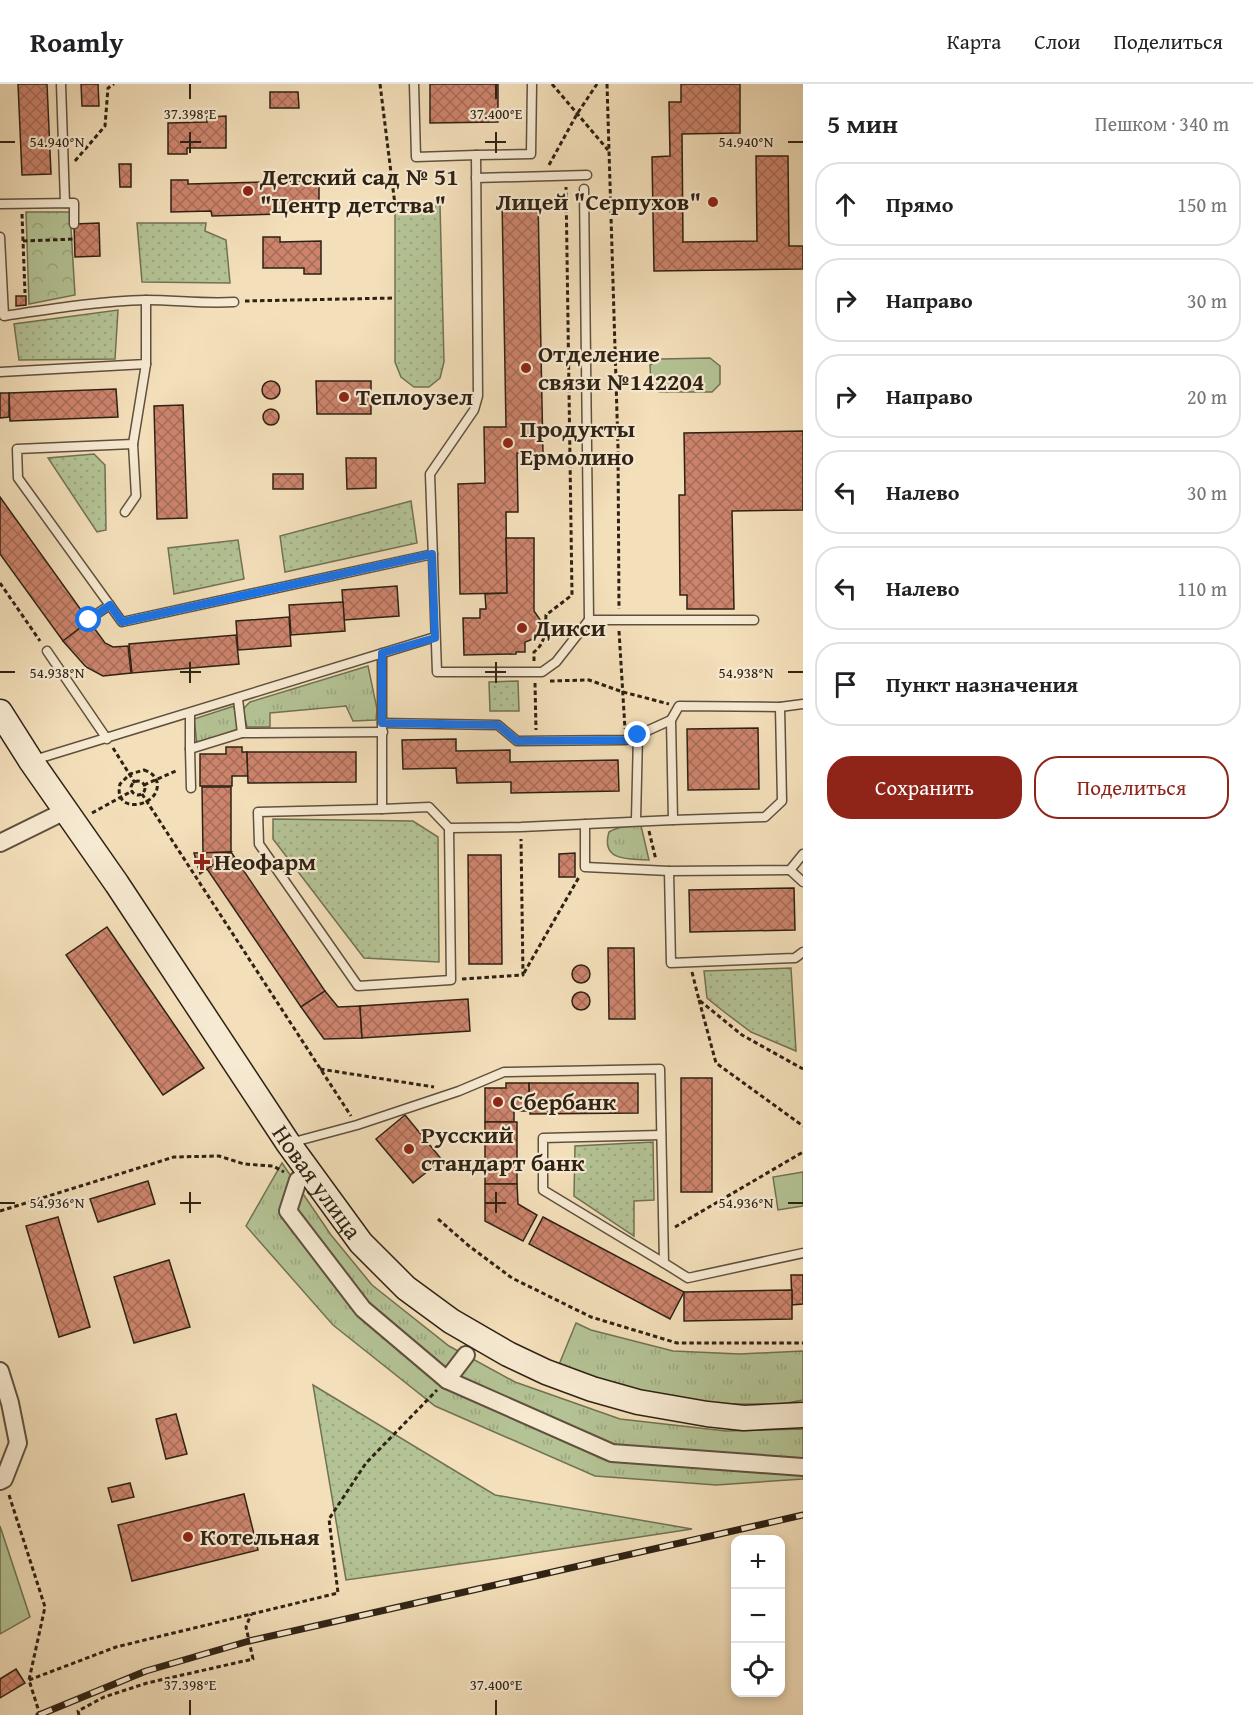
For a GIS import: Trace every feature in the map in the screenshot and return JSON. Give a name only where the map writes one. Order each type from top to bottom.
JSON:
[{"type":"street","name":"Новая улица","points":[[0,712],[288,1143],[361,1243],[406,1288],[452,1321],[508,1354],[546,1372],[592,1389],[638,1402],[707,1414],[744,1418],[803,1415]]},
{"type":"street","points":[[0,843],[65,811]]},
{"type":"street","points":[[298,1180],[288,1211],[363,1309],[447,1380],[612,1453],[803,1467]]},
{"type":"street","points":[[447,1380],[466,1355]]},
{"type":"street","points":[[0,1371],[10,1403],[18,1443],[2,1480]]},
{"type":"lane","points":[[62,84],[65,203]]},
{"type":"lane","points":[[414,84],[416,157],[531,154],[532,84]]},
{"type":"lane","points":[[476,155],[478,396],[474,410],[430,474],[437,672],[534,677],[556,662],[589,620],[584,189]]},
{"type":"lane","points":[[477,178],[587,175]]},
{"type":"lane","points":[[0,204],[74,203],[74,224]]},
{"type":"lane","points":[[0,237],[4,316],[89,304],[146,300],[234,302]]},
{"type":"lane","points":[[125,512],[136,496],[133,444],[146,364],[146,300]]},
{"type":"lane","points":[[0,372],[146,364]]},
{"type":"lane","points":[[133,444],[17,449],[18,478],[122,622],[432,554]]},
{"type":"lane","points":[[89,620],[110,605]]},
{"type":"lane","points":[[589,620],[754,620]]},
{"type":"lane","points":[[31,761],[435,638]]},
{"type":"lane","points":[[47,651],[107,739]]},
{"type":"lane","points":[[382,653],[382,809]]},
{"type":"lane","points":[[238,699],[242,733]]},
{"type":"lane","points":[[673,820],[671,720],[679,706],[780,707],[803,704]]},
{"type":"lane","points":[[449,828],[765,817],[782,801],[780,707]]},
{"type":"lane","points":[[190,713],[191,788]]},
{"type":"lane","points":[[190,749],[242,733],[382,727],[498,725],[517,741],[625,740],[671,720]]},
{"type":"lane","points":[[636,820],[638,735]]},
{"type":"lane","points":[[429,807],[449,828],[451,980],[358,986],[259,844],[258,812],[429,807]]},
{"type":"lane","points":[[585,824],[585,867],[669,871],[790,870],[803,882]]},
{"type":"lane","points":[[790,870],[803,854]]},
{"type":"lane","points":[[669,871],[671,963],[795,958],[803,952]]},
{"type":"lane","points":[[288,1143],[357,1125],[459,1091],[504,1072],[660,1070],[663,1263]]},
{"type":"lane","points":[[661,1135],[543,1138],[543,1190],[688,1278],[803,1253]]},
{"type":"path","points":[[64,173],[105,126],[108,87],[114,84]]},
{"type":"path","points":[[380,84],[395,205]]},
{"type":"path","points":[[552,84],[610,152]]},
{"type":"path","points":[[543,176],[577,114],[597,84]]},
{"type":"path","points":[[607,84],[618,447],[619,620],[625,740]]},
{"type":"path","points":[[536,741],[534,652],[540,647],[545,635],[546,615],[572,595],[566,176]]},
{"type":"path","points":[[22,204],[25,293]]},
{"type":"path","points":[[23,241],[75,239]]},
{"type":"path","points":[[234,302],[395,298]]},
{"type":"path","points":[[534,677],[589,680],[623,692],[679,706]]},
{"type":"path","points":[[144,785],[191,765]]},
{"type":"path","points":[[138,771],[148,772],[156,780],[155,794],[147,801],[135,805],[125,802],[120,794],[120,784],[127,776],[138,771]]},
{"type":"path","points":[[142,794],[135,794],[132,786],[139,782],[144,785]]},
{"type":"path","points":[[142,794],[145,789],[144,785]]},
{"type":"path","points":[[142,794],[357,1125]]},
{"type":"path","points":[[647,820],[658,870]]},
{"type":"path","points":[[521,827],[523,975]]},
{"type":"path","points":[[523,975],[585,867]]},
{"type":"path","points":[[689,962],[717,1063],[803,1126]]},
{"type":"path","points":[[451,980],[523,975]]},
{"type":"path","points":[[699,1000],[742,1035],[803,1069]]},
{"type":"path","points":[[320,1069],[459,1091]]},
{"type":"path","points":[[663,1234],[803,1152]]},
{"type":"path","points":[[0,1211],[174,1157],[219,1156],[244,1164],[273,1166],[298,1180]]},
{"type":"path","points":[[438,1219],[512,1278],[591,1317],[677,1343],[803,1343]]},
{"type":"path","points":[[29,1680],[116,1647],[338,1593],[329,1519],[366,1463],[447,1380]]},
{"type":"path","points":[[2,1480],[45,1607],[29,1680],[40,1715]]},
{"type":"path","points":[[79,1715],[78,1711],[104,1697],[147,1683],[253,1659],[246,1627],[251,1614]]},
{"type":"green space","points":[[395,205],[440,205],[444,362],[440,378],[429,387],[414,387],[401,377],[395,362]]},
{"type":"green space","points":[[26,212],[70,212],[75,295],[29,304]]},
{"type":"green space","points":[[137,223],[206,223],[205,231],[226,240],[230,283],[142,282]]},
{"type":"green space","points":[[118,310],[115,359],[19,360],[14,324]]},
{"type":"green space","points":[[710,358],[720,366],[720,384],[712,392],[659,392],[651,385],[650,365],[661,359]]},
{"type":"green space","points":[[94,454],[105,465],[106,530],[97,532],[48,458]]},
{"type":"green space","points":[[411,501],[417,543],[285,572],[280,536]]},
{"type":"green space","points":[[238,540],[244,579],[174,594],[168,548]]},
{"type":"green space","points":[[368,666],[377,709],[376,720],[353,721],[346,706],[270,713],[270,727],[247,727],[243,709],[250,702]]},
{"type":"green space","points":[[518,681],[519,711],[490,711],[489,682]]},
{"type":"green space","points":[[234,706],[238,729],[197,744],[194,719]]},
{"type":"green space","points":[[273,819],[413,821],[438,837],[439,962],[364,958],[273,839]]},
{"type":"green space","points":[[641,826],[649,860],[626,859],[613,854],[607,842],[609,832],[621,827]]},
{"type":"green space","points":[[791,968],[796,1051],[751,1032],[707,998],[704,971]]},
{"type":"green space","points":[[653,1142],[654,1200],[634,1201],[634,1236],[574,1196],[575,1146]]},
{"type":"green space","points":[[282,1163],[331,1235],[372,1285],[449,1346],[515,1382],[620,1419],[726,1431],[803,1429],[803,1479],[716,1485],[595,1476],[435,1406],[333,1325],[246,1226]]},
{"type":"green space","points":[[803,1172],[803,1206],[778,1210],[773,1177]]},
{"type":"green space","points":[[576,1323],[591,1330],[673,1351],[740,1354],[803,1351],[803,1400],[782,1404],[709,1404],[639,1396],[558,1367]]},
{"type":"green space","points":[[313,1385],[495,1495],[692,1529],[346,1580]]},
{"type":"green space","points":[[0,1526],[30,1617],[0,1634]]},
{"type":"building","points":[[18,84],[47,84],[51,174],[22,175]]},
{"type":"building","points":[[81,84],[98,84],[99,106],[82,106]]},
{"type":"building","points":[[430,84],[498,84],[498,122],[430,123]]},
{"type":"building","points":[[681,84],[740,84],[740,133],[682,134],[683,242],[757,241],[756,156],[788,156],[789,246],[803,246],[803,269],[654,271],[652,157],[670,156],[669,102],[681,102]]},
{"type":"building","points":[[270,92],[298,92],[299,108],[270,108]]},
{"type":"building","points":[[226,116],[226,148],[187,148],[187,154],[168,154],[168,123],[207,122],[207,117]]},
{"type":"building","points":[[119,164],[131,164],[131,187],[120,187]]},
{"type":"building","points":[[319,175],[319,207],[280,208],[280,214],[212,216],[211,211],[171,212],[171,180],[188,180],[188,184],[301,181],[301,176]]},
{"type":"building","points":[[502,200],[538,200],[543,453],[517,453],[518,512],[506,512],[507,593],[460,594],[458,484],[485,483],[484,427],[506,427]]},
{"type":"building","points":[[99,223],[100,256],[75,257],[74,224]]},
{"type":"building","points":[[263,237],[280,237],[280,242],[321,241],[321,274],[304,274],[304,268],[263,268]]},
{"type":"building","points":[[16,296],[26,296],[26,305],[16,306]]},
{"type":"building","points":[[271,381],[277,384],[280,390],[277,396],[271,399],[265,396],[262,390],[265,384]]},
{"type":"building","name":"Теплоузел","points":[[316,381],[371,381],[371,414],[317,414]]},
{"type":"building","points":[[116,389],[118,417],[10,421],[9,393]]},
{"type":"building","points":[[0,393],[9,393],[9,417],[0,418]]},
{"type":"building","points":[[183,405],[187,518],[157,519],[154,406]]},
{"type":"building","points":[[268,409],[274,409],[279,417],[277,423],[268,425],[263,420],[263,414]]},
{"type":"building","points":[[803,431],[803,510],[732,511],[734,609],[687,609],[687,595],[680,595],[679,495],[685,495],[684,433]]},
{"type":"building","points":[[346,458],[376,458],[376,488],[347,489]]},
{"type":"building","points":[[273,474],[303,474],[303,489],[273,489]]},
{"type":"building","points":[[0,497],[89,621],[63,641],[0,554]]},
{"type":"building","points":[[506,538],[534,538],[534,611],[541,621],[541,630],[533,639],[525,642],[525,652],[464,655],[463,618],[480,618],[480,609],[486,609],[485,594],[507,593]]},
{"type":"building","points":[[397,586],[399,616],[344,620],[342,590]]},
{"type":"building","points":[[343,602],[345,631],[291,635],[289,605]]},
{"type":"building","points":[[289,617],[291,646],[238,650],[236,621]]},
{"type":"building","points":[[89,621],[105,643],[113,647],[128,646],[131,673],[103,676],[86,667],[63,641]]},
{"type":"building","points":[[236,635],[239,664],[132,673],[129,644]]},
{"type":"building","points":[[758,728],[759,789],[688,790],[687,729]]},
{"type":"building","points":[[456,739],[456,751],[510,750],[510,762],[618,760],[619,791],[511,793],[511,782],[457,783],[456,768],[403,769],[402,740]]},
{"type":"building","points":[[226,747],[242,747],[242,752],[247,752],[248,776],[232,776],[232,786],[200,786],[200,754],[226,754]]},
{"type":"building","points":[[247,752],[356,752],[356,782],[248,783]]},
{"type":"building","points":[[202,787],[231,787],[231,852],[203,853]]},
{"type":"building","points":[[231,852],[325,991],[301,1007],[207,869]]},
{"type":"building","points":[[231,852],[207,869],[200,874],[194,853]]},
{"type":"building","points":[[575,853],[575,877],[559,877],[559,854]]},
{"type":"building","points":[[468,855],[501,855],[502,964],[469,964]]},
{"type":"building","points":[[794,888],[795,930],[690,932],[689,890]]},
{"type":"building","points":[[107,927],[204,1068],[163,1095],[66,955]]},
{"type":"building","points":[[608,948],[634,948],[635,1019],[609,1019]]},
{"type":"building","points":[[581,965],[587,968],[590,974],[587,980],[581,983],[575,980],[572,974],[575,968]]},
{"type":"building","points":[[325,991],[338,1007],[360,1006],[362,1038],[324,1039],[301,1007]]},
{"type":"building","points":[[581,992],[587,995],[590,1001],[587,1007],[581,1010],[575,1007],[572,1001],[575,995]]},
{"type":"building","points":[[468,999],[470,1031],[362,1038],[360,1006]]},
{"type":"building","points":[[681,1078],[712,1078],[712,1192],[681,1192]]},
{"type":"building","points":[[506,1083],[529,1083],[530,1111],[514,1111],[514,1122],[485,1122],[485,1088],[506,1088]]},
{"type":"building","points":[[529,1083],[638,1083],[638,1113],[530,1114]]},
{"type":"building","name":"Русский стандарт банк","points":[[405,1115],[442,1160],[413,1183],[376,1139]]},
{"type":"building","points":[[485,1122],[517,1122],[517,1184],[485,1184]]},
{"type":"building","points":[[148,1181],[155,1204],[98,1222],[90,1199]]},
{"type":"building","points":[[485,1184],[517,1184],[518,1204],[537,1215],[523,1241],[485,1221]]},
{"type":"building","points":[[58,1217],[90,1327],[59,1337],[26,1226]]},
{"type":"building","points":[[543,1217],[684,1292],[670,1319],[529,1244]]},
{"type":"building","points":[[169,1260],[190,1327],[134,1343],[114,1277]]},
{"type":"building","points":[[791,1275],[803,1275],[803,1304],[792,1305]]},
{"type":"building","points":[[792,1290],[792,1319],[684,1321],[684,1292]]},
{"type":"building","points":[[176,1414],[187,1454],[166,1459],[156,1419]]},
{"type":"building","points":[[130,1483],[134,1497],[112,1502],[108,1488]]},
{"type":"building","name":"Котельная","points":[[244,1494],[258,1550],[132,1581],[118,1525]]},
{"type":"building","points":[[16,1669],[25,1683],[0,1698],[0,1679]]},
{"type":"railway","points":[[39,1715],[146,1671],[249,1641],[803,1515]]},
{"type":"place","name":"Детский сад № 51 \"Центр детства\"","points":[[248,191]]},
{"type":"place","name":"Лицей \"Серпухов\"","points":[[713,202]]},
{"type":"place","name":"Отделение связи №142204","points":[[526,368]]},
{"type":"place","name":"Теплоузел","points":[[344,397]]},
{"type":"place","name":"Продукты Ермолино","points":[[508,443]]},
{"type":"place","name":"Дикси","points":[[522,628]]},
{"type":"place","name":"Неофарм","points":[[202,862]]},
{"type":"place","name":"Сбербанк","points":[[498,1102]]},
{"type":"place","name":"Русский стандарт банк","points":[[409,1149]]},
{"type":"place","name":"Котельная","points":[[188,1537]]},
{"type":"route","points":[[89,620],[110,605],[122,622],[432,554],[435,638],[382,653],[382,723],[498,725],[517,741],[625,740],[638,735]]}]
